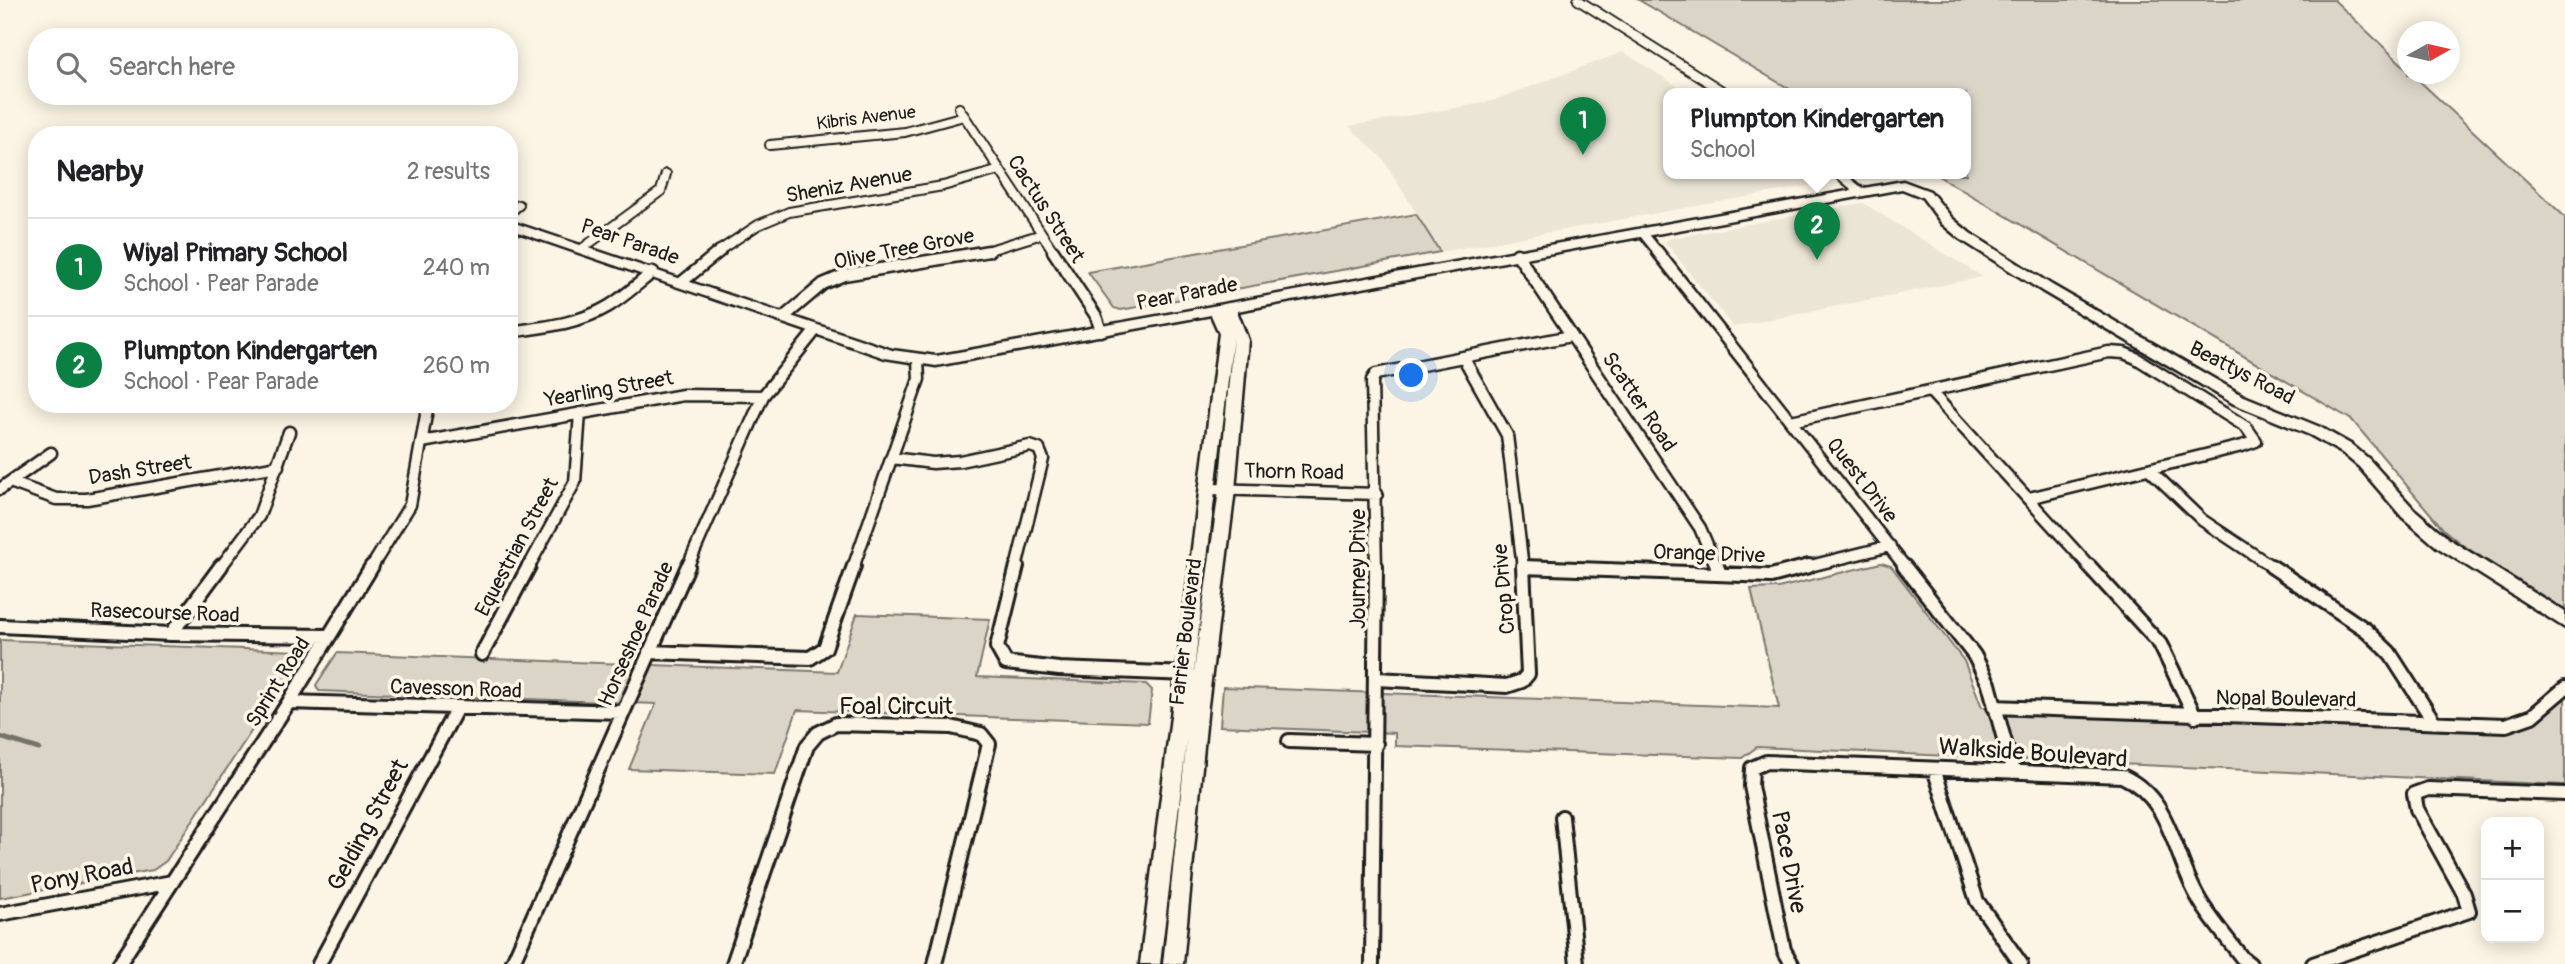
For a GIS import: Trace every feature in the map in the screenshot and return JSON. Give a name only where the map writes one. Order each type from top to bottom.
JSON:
[{"type":"street","points":[[1578,0],[1717,88]]},
{"type":"street","name":"Kibris Avenue","points":[[770,145],[905,132],[962,112]]},
{"type":"street","name":"Cactus Street","points":[[962,112],[1096,316],[1101,331]]},
{"type":"street","name":"Sheniz Avenue","points":[[682,282],[744,230],[772,217],[943,186],[1000,170]]},
{"type":"street","points":[[583,248],[661,191],[666,174]]},
{"type":"street","points":[[1845,179],[1861,192]]},
{"type":"street","name":"Beattys Road","points":[[1887,187],[1903,185],[1926,194],[1947,221],[1965,236],[2047,288],[2239,400],[2315,430],[2347,449],[2364,463],[2408,513],[2443,543],[2565,621]]},
{"type":"street","name":"Pear Parade","points":[[518,228],[890,355],[936,361],[1887,187]]},
{"type":"street","name":"Quest Drive","points":[[1642,232],[1974,655],[1989,684],[2013,772]]},
{"type":"street","name":"Olive Tree Grove","points":[[784,317],[823,284],[844,275],[978,254],[1042,234]]},
{"type":"street","name":"Scatter Road","points":[[1517,254],[1700,528],[1720,575]]},
{"type":"street","points":[[518,331],[566,323],[592,314],[610,305],[653,272]]},
{"type":"street","name":"Farrier Boulevard","points":[[1173,964],[1219,489],[1226,332],[1223,308]]},
{"type":"street","name":"Horseshoe Parade","points":[[512,964],[764,396],[815,331]]},
{"type":"street","name":"Journey Drive","points":[[1372,964],[1377,494],[1372,380],[1376,374],[1571,335]]},
{"type":"street","points":[[1791,421],[2090,355],[2124,353],[2246,427],[2255,436],[2256,441],[2242,446],[2029,498]]},
{"type":"street","name":"Crop Drive","points":[[1377,679],[1507,686],[1522,681],[1528,674],[1522,567],[1507,435],[1463,357]]},
{"type":"street","points":[[649,652],[810,658],[825,648],[919,379],[918,360]]},
{"type":"street","points":[[1930,391],[2160,644],[2195,716]]},
{"type":"street","name":"Yearling Street","points":[[422,442],[683,395],[764,396]]},
{"type":"street","name":"Sprint Road","points":[[119,964],[289,702],[410,505],[427,413]]},
{"type":"street","name":"Equestrian Street","points":[[482,654],[575,482],[580,413]]},
{"type":"street","points":[[171,634],[259,516],[289,432]]},
{"type":"street","points":[[891,458],[933,463],[960,461],[1030,446],[1039,449],[1043,459],[996,648],[1006,663],[1059,669],[1202,674]]},
{"type":"street","points":[[0,489],[51,453]]},
{"type":"street","name":"Dash Street","points":[[10,482],[57,499],[87,499],[278,466]]},
{"type":"street","points":[[2149,469],[2202,520],[2366,630],[2389,652],[2434,722]]},
{"type":"street","name":"Farrier Boulevard","points":[[1150,964],[1183,674],[1219,489]]},
{"type":"street","name":"Thorn Road","points":[[1219,489],[1377,494]]},
{"type":"street","name":"Orange Drive","points":[[1522,567],[1782,575],[1890,546]]},
{"type":"street","name":"Rasecourse Road","points":[[0,626],[171,634],[329,636]]},
{"type":"street","name":"Nopal Boulevard","points":[[1994,708],[2195,716],[2521,723],[2533,718],[2565,688]]},
{"type":"street","name":"Cavesson Road","points":[[289,702],[622,712]]},
{"type":"street","name":"Gelding Street","points":[[318,964],[457,708]]},
{"type":"street","name":"Foal Circuit","points":[[733,964],[807,746],[818,733],[836,724],[951,727],[981,734],[989,744],[935,964]]},
{"type":"street","points":[[1289,741],[1376,744]]},
{"type":"street","name":"Walkside Boulevard","points":[[1752,768],[1766,762],[2122,776],[2140,784],[2155,799],[2199,900],[2242,958],[2250,964]]},
{"type":"street","name":"Pace Drive","points":[[1752,768],[1751,786],[1784,950],[1791,964]]},
{"type":"street","points":[[1934,769],[1977,901],[2021,964]]},
{"type":"street","points":[[2313,964],[2469,911],[2464,894],[2417,809],[2414,794],[2428,789],[2565,794]]},
{"type":"street","points":[[1562,817],[1577,964]]},
{"type":"street","name":"Pony Road","points":[[0,914],[172,882]]},
{"type":"shaded area","points":[[1639,0],[2334,0],[2397,60],[2397,84],[2423,84],[2565,217],[2565,610],[2461,544],[2444,530],[2352,420],[1943,179],[1971,179],[1971,88],[1788,88]]},
{"type":"shaded area","points":[[1623,52],[1680,88],[1663,88],[1663,179],[1826,179],[1830,182],[1440,252],[1383,159],[1349,126],[1489,102]]},
{"type":"shaded area","points":[[1863,203],[1983,277],[1733,327],[1665,242],[1668,239]]},
{"type":"shaded area","points":[[1416,214],[1440,252],[1121,310],[1114,308],[1088,272]]},
{"type":"shaded area","points":[[1881,563],[1891,566],[1964,661],[1982,707],[2521,723],[2565,688],[2565,785],[1757,747],[1742,758],[1395,746],[1395,733],[1220,726],[1223,687],[1779,708],[1751,589],[1778,588]]},
{"type":"shaded area","points":[[857,614],[990,619],[977,677],[1146,684],[1152,690],[1148,723],[797,710],[775,774],[629,769],[656,704],[319,691],[316,685],[337,653],[837,672]]},
{"type":"shaded area","points":[[0,640],[298,651],[300,657],[166,861],[153,870],[0,898]]},
{"type":"waterway","points":[[0,737],[39,749]]},
{"type":"place","name":"Wiyal Primary School","points":[[1583,155]]},
{"type":"place","name":"Plumpton Kindergarten","points":[[1817,260]]}]
